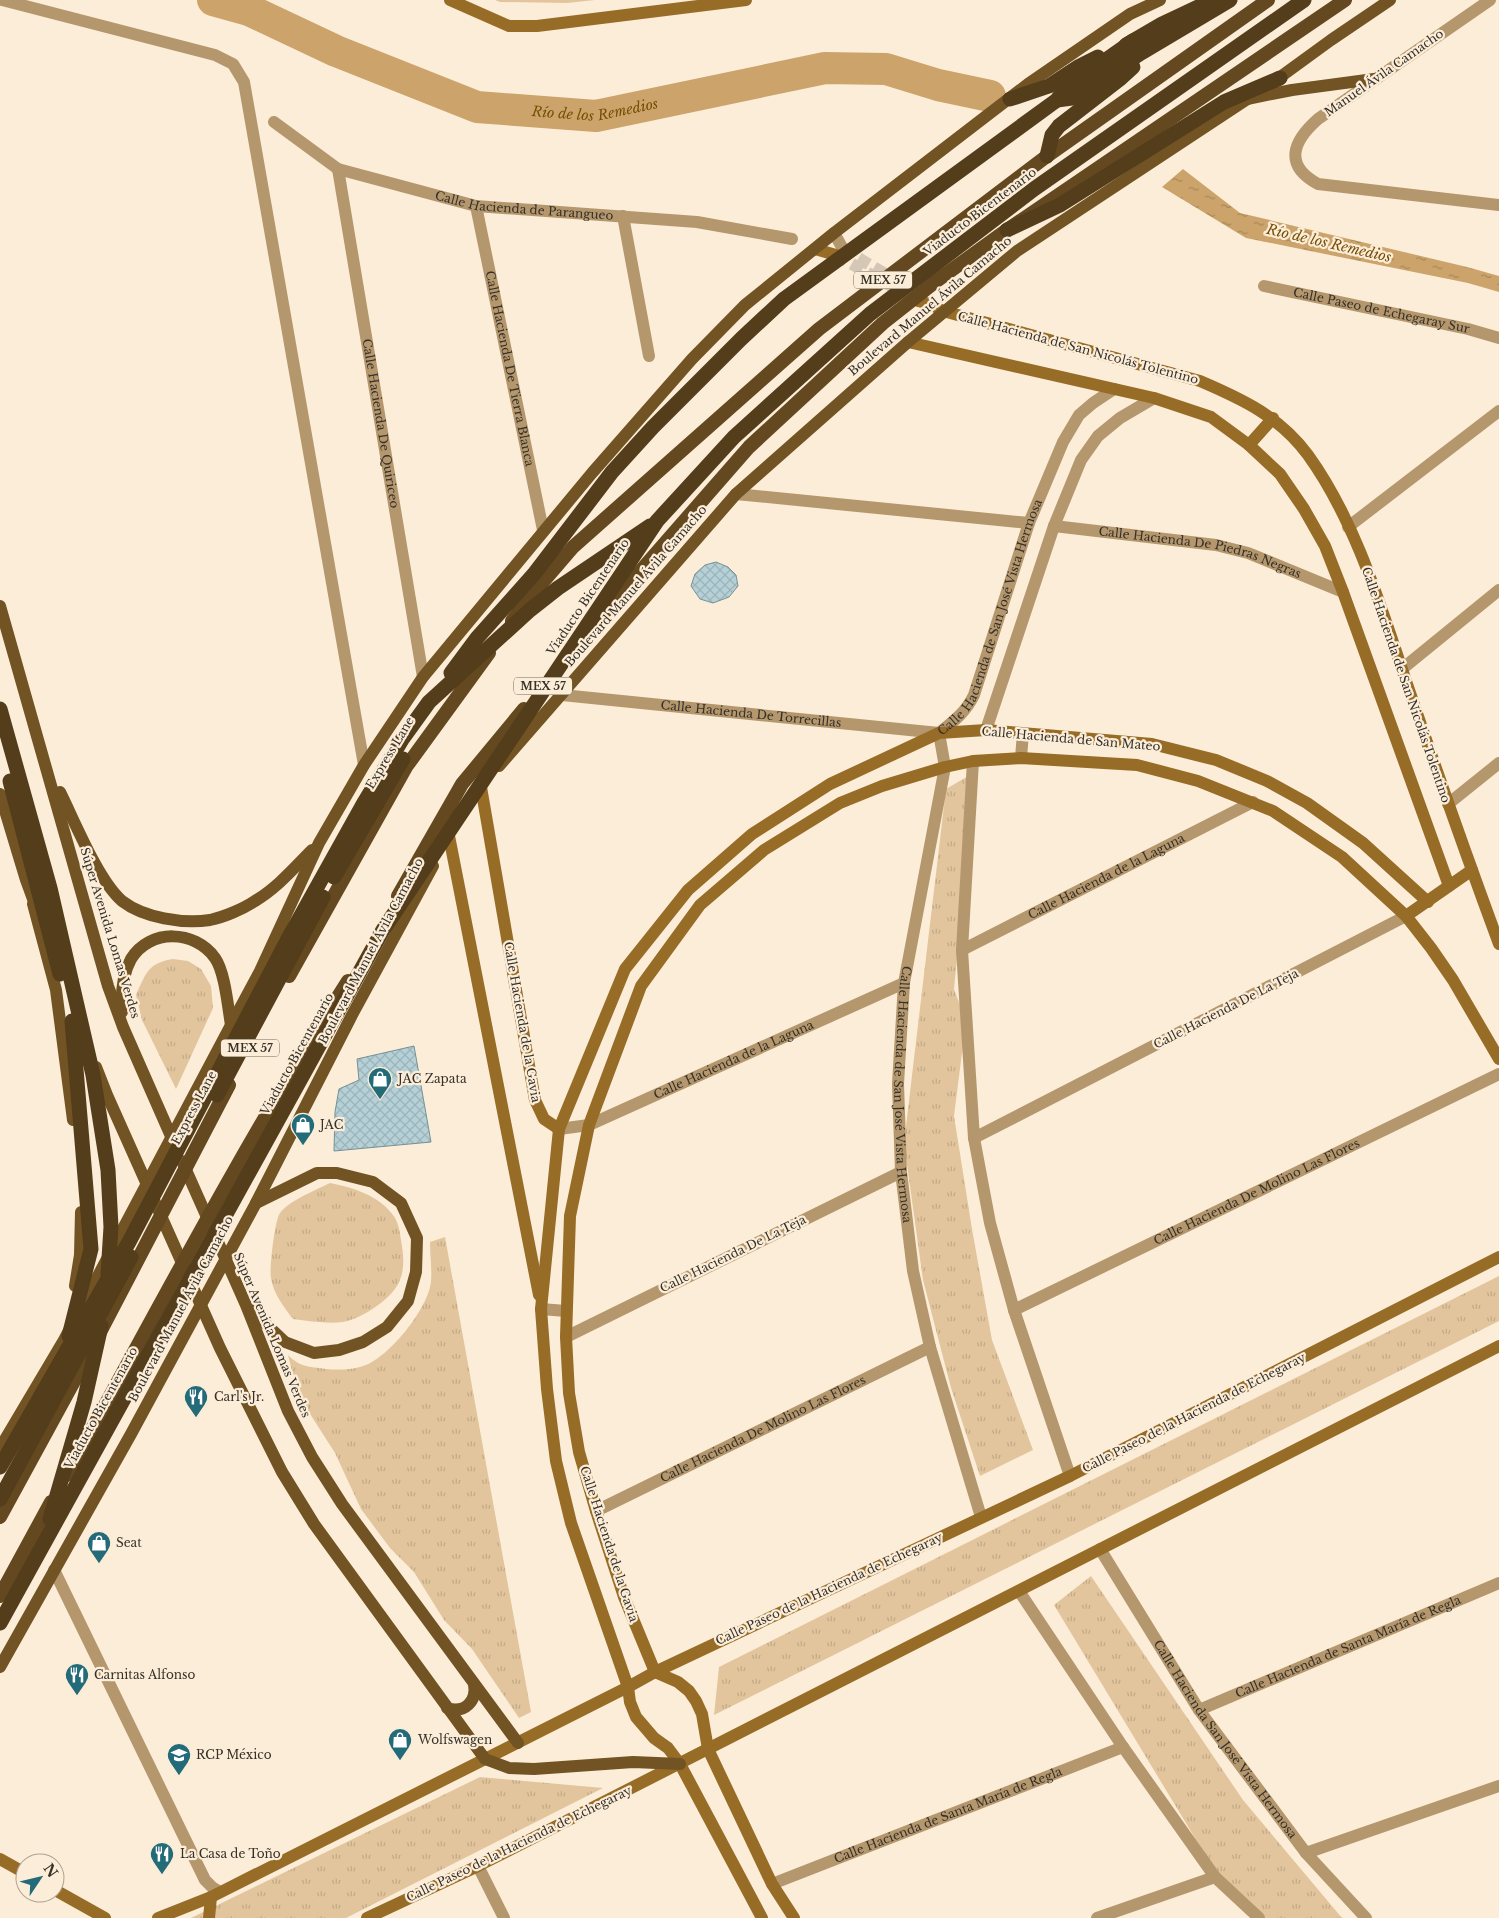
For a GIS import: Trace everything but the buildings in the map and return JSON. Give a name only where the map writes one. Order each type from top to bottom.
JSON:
[{"type":"highway","points":[[1010,99],[1049,86],[1078,67],[1137,47],[1162,24],[1213,0]]},
{"type":"highway","points":[[1076,89],[1137,47],[1230,0]]},
{"type":"highway","name":"MEX 57","points":[[0,1517],[84,1363],[208,1124],[406,767],[530,597],[573,547],[819,328],[1046,156],[1268,0]]},
{"type":"highway","name":"Viaducto Bicentenario","points":[[0,1623],[383,930],[657,521],[734,436],[870,314],[1034,189],[1304,0]]},
{"type":"highway","name":"Boulevard Manuel Ávila Camacho","points":[[0,1596],[246,1150],[307,1045],[371,944],[462,784],[602,616],[748,446],[883,323],[935,282],[1007,230],[1345,0]]},
{"type":"highway","points":[[1046,156],[1052,135],[1058,126],[1136,64],[1137,47]]},
{"type":"highway","points":[[1076,89],[1078,67]]},
{"type":"highway","points":[[1007,230],[1060,205],[1224,102],[1280,78]]},
{"type":"highway","points":[[432,705],[477,638],[534,574],[612,472],[653,427],[784,299],[1057,100],[1065,89],[1102,91]]},
{"type":"highway","name":"Viaducto Bicentenario","points":[[0,1466],[129,1242],[288,939],[360,810],[403,738],[432,705],[530,610],[558,588],[657,521]]},
{"type":"highway","name":"Express Lane","points":[[0,1499],[327,890],[432,705]]},
{"type":"highway","points":[[0,709],[50,888],[93,1075],[108,1170],[111,1227],[106,1302],[84,1402],[41,1547]]},
{"type":"highway","points":[[0,743],[73,1026],[91,1249],[64,1357]]},
{"type":"main road","points":[[450,0],[509,26],[537,26],[746,0]]},
{"type":"main road","points":[[0,1448],[64,1340],[232,1025],[260,971],[318,843],[364,765],[423,677],[482,608],[543,530],[692,359],[745,305],[1028,84],[1130,14],[1160,0]]},
{"type":"main road","name":"Boulevard Manuel Ávila Camacho","points":[[0,1667],[131,1434],[256,1203],[352,1015],[449,836],[481,787],[736,494],[943,311],[1017,251],[1280,78],[1390,0]]},
{"type":"main road","points":[[1247,99],[1292,90],[1374,78]]},
{"type":"main road","points":[[815,249],[840,252]]},
{"type":"main road","name":"Calle Hacienda de San Nicolás Tolentino","points":[[923,301],[943,311],[1200,381],[1236,397],[1273,418],[1307,453],[1330,489],[1377,594],[1448,804],[1498,939]]},
{"type":"main road","name":"Calle Hacienda de San Nicolás Tolentino","points":[[908,342],[1154,398],[1210,417],[1249,445],[1280,474],[1304,509],[1324,546],[1343,592],[1449,886]]},
{"type":"main road","points":[[1249,445],[1273,418]]},
{"type":"main road","name":"Súper Avenida Lomas Verdes","points":[[0,606],[108,986],[123,1027],[244,1301],[288,1411],[312,1457],[342,1504],[518,1743]]},
{"type":"main road","name":"Calle Hacienda de San Mateo","points":[[559,1129],[625,969],[688,890],[752,834],[830,784],[939,733],[986,730],[1152,744],[1216,760],[1267,781],[1307,803],[1363,843],[1428,902]]},
{"type":"main road","name":"Calle Hacienda de San Mateo","points":[[590,1125],[641,986],[700,905],[764,850],[840,803],[882,786],[945,767],[973,761],[1021,758],[1137,765],[1198,781],[1273,811],[1342,857],[1406,916],[1453,980],[1499,1059]]},
{"type":"main road","points":[[47,768],[104,878],[123,901],[144,913],[169,920],[210,920],[255,902],[284,878],[318,843]]},
{"type":"main road","name":"Calle Hacienda de la Gavia","points":[[481,787],[535,1100],[544,1119],[559,1129],[541,1308]]},
{"type":"main road","points":[[0,794],[56,990],[72,1110],[82,1226],[79,1263],[64,1340]]},
{"type":"main road","name":"Calle Hacienda de la Gavia","points":[[449,836],[541,1308],[547,1389],[556,1461],[571,1523],[628,1687],[630,1702],[636,1717],[654,1738],[668,1748],[680,1764],[762,1918]]},
{"type":"main road","name":"Calle Hacienda De La Teja","points":[[1406,916],[1472,870]]},
{"type":"main road","points":[[26,880],[107,1095],[220,1348],[282,1472],[314,1524],[485,1759],[509,1768],[534,1769],[633,1762],[680,1764]]},
{"type":"main road","points":[[123,1027],[122,990],[131,959],[145,944],[168,936],[180,936],[196,942],[206,948],[216,959],[221,969],[232,1025]]},
{"type":"main road","name":"Calle Hacienda de la Gavia","points":[[590,1125],[570,1216],[566,1311],[569,1393],[579,1452],[596,1511],[624,1597],[655,1672]]},
{"type":"main road","points":[[244,1301],[266,1326],[285,1342],[314,1353],[339,1350],[363,1342],[387,1327],[408,1301],[416,1272],[417,1238],[401,1203],[373,1182],[337,1173],[317,1173],[256,1203]]},
{"type":"main road","name":"Calle Paseo de la Hacienda de Echegaray","points":[[158,1918],[179,1913],[655,1672],[1070,1476],[1499,1257]]},
{"type":"main road","name":"Calle Paseo de la Hacienda de Echegaray","points":[[367,1918],[478,1866],[708,1750],[1499,1346]]},
{"type":"main road","points":[[655,1672],[678,1682],[689,1691],[696,1701],[702,1714],[708,1750],[772,1884],[794,1918]]},
{"type":"main road","points":[[448,1708],[458,1710],[468,1706],[474,1697],[474,1684]]},
{"type":"main road","points":[[0,1859],[15,1867]]},
{"type":"main road","points":[[209,1918],[216,1894]]},
{"type":"main road","points":[[65,1896],[105,1918]]},
{"type":"street","points":[[2,0],[215,55],[233,64],[244,82],[364,765]]},
{"type":"street","name":"Manuel Ávila Camacho","points":[[1490,0],[1374,78],[1308,127],[1300,136],[1296,147],[1296,158],[1307,178],[1318,184],[1499,205]]},
{"type":"street","name":"Calle Hacienda de Parangueo","points":[[274,122],[338,169],[476,206],[697,222],[792,239]]},
{"type":"street","name":"Calle Hacienda De Quiriceo","points":[[338,169],[423,677]]},
{"type":"street","name":"Calle Hacienda De Tierra Blanca","points":[[476,206],[543,530]]},
{"type":"street","points":[[623,216],[649,356]]},
{"type":"street","points":[[834,234],[840,252]]},
{"type":"street","name":"Calle Paseo de Echegaray Sur","points":[[1264,286],[1468,329],[1499,338]]},
{"type":"street","name":"Calle Hacienda de San José Vista Hermosa","points":[[981,1517],[930,1347],[913,1271],[901,1172],[898,1084],[904,982],[945,767],[939,733],[960,716],[969,706],[974,695],[1029,523],[1062,442],[1080,415],[1093,403],[1114,389]]},
{"type":"street","name":"Calle Hacienda de San José Vista Hermosa","points":[[986,730],[1054,526],[1081,460],[1098,436],[1120,418],[1154,398]]},
{"type":"street","points":[[1348,527],[1499,411]]},
{"type":"street","points":[[736,494],[1029,523]]},
{"type":"street","name":"Calle Hacienda De Piedras Negras","points":[[1054,526],[1224,547],[1248,553],[1343,592]]},
{"type":"street","points":[[1402,669],[1499,590]]},
{"type":"street","name":"Calle Hacienda De Torrecillas","points":[[562,695],[939,733]]},
{"type":"street","points":[[1021,758],[1022,733]]},
{"type":"street","points":[[973,761],[962,950],[974,1138],[990,1222],[1014,1310],[1070,1476]]},
{"type":"street","points":[[1448,804],[1499,763]]},
{"type":"street","name":"Calle Hacienda de la Laguna","points":[[962,950],[1253,802]]},
{"type":"street","name":"Calle Hacienda De La Teja","points":[[974,1138],[1406,916]]},
{"type":"street","name":"Calle Hacienda de la Laguna","points":[[559,1129],[590,1125],[904,982]]},
{"type":"street","name":"Calle Hacienda De Molino Las Flores","points":[[1014,1310],[1499,1074]]},
{"type":"street","name":"Calle Hacienda De La Teja","points":[[566,1337],[901,1172]]},
{"type":"street","points":[[541,1308],[566,1311]]},
{"type":"street","name":"Calle Hacienda De Molino Las Flores","points":[[596,1511],[930,1347]]},
{"type":"street","name":"Calle Hacienda San José Vista Hermosa","points":[[1100,1549],[1199,1710],[1306,1853],[1366,1918]]},
{"type":"street","points":[[54,1570],[205,1880],[216,1894]]},
{"type":"street","name":"Calle Hacienda de Santa María de Regla","points":[[1199,1710],[1499,1583]]},
{"type":"street","points":[[1019,1591],[1123,1747],[1215,1877],[1259,1918]]},
{"type":"street","name":"Calle Hacienda de Santa María de Regla","points":[[772,1884],[1123,1747]]},
{"type":"street","points":[[1306,1853],[1499,1786]]},
{"type":"street","points":[[478,1866],[504,1918]]},
{"type":"street","points":[[1097,1918],[1215,1877]]},
{"type":"green space","points":[[495,0],[595,0],[567,3],[500,2]]},
{"type":"green space","points":[[975,772],[954,989],[966,1021],[954,1116],[992,1340],[1033,1450],[980,1476],[951,1388],[923,1280],[904,1143],[946,789]]},
{"type":"green space","points":[[173,959],[188,961],[201,969],[211,986],[213,1008],[176,1089],[142,1020],[136,995],[142,981],[153,966]]},
{"type":"green space","points":[[330,1183],[348,1187],[373,1197],[393,1215],[398,1227],[403,1252],[400,1279],[391,1294],[383,1301],[351,1320],[331,1323],[293,1319],[276,1294],[272,1284],[271,1265],[276,1224],[284,1208]]},
{"type":"green space","points":[[445,1237],[531,1712],[519,1718],[472,1649],[444,1620],[414,1572],[390,1548],[361,1509],[335,1453],[305,1406],[296,1387],[288,1355],[305,1366],[339,1370],[360,1367],[371,1363],[382,1355],[405,1332],[423,1305],[431,1281],[430,1242]]},
{"type":"green space","points":[[1499,1276],[1499,1321],[714,1715],[719,1667]]},
{"type":"green space","points":[[1091,1576],[1243,1800],[1342,1918],[1264,1918],[1218,1876],[1054,1605]]},
{"type":"green space","points":[[480,1777],[603,1788],[346,1918],[191,1918]]},
{"type":"water","points":[[1183,169],[1240,213],[1499,276],[1499,292],[1468,283],[1246,238],[1162,187]]},
{"type":"waterway","name":"Río de los Remedios","points":[[213,0],[249,10],[336,51],[477,107],[596,116],[825,68],[886,69],[938,85],[990,96]]},
{"type":"tunnel","points":[[843,249],[912,290]]},
{"type":"tunnel","points":[[836,255],[907,295]]},
{"type":"place","name":"JAC Zapata","points":[[380,1100]]},
{"type":"place","name":"JAC","points":[[303,1146]]},
{"type":"place","name":"Carl's Jr.","points":[[196,1418]]},
{"type":"place","name":"Seat","points":[[99,1564]]},
{"type":"place","name":"Carnitas Alfonso","points":[[77,1696]]},
{"type":"place","name":"Wolfswagen","points":[[400,1761]]},
{"type":"place","name":"RCP México","points":[[179,1776]]},
{"type":"place","name":"La Casa de Toño","points":[[162,1875]]}]
